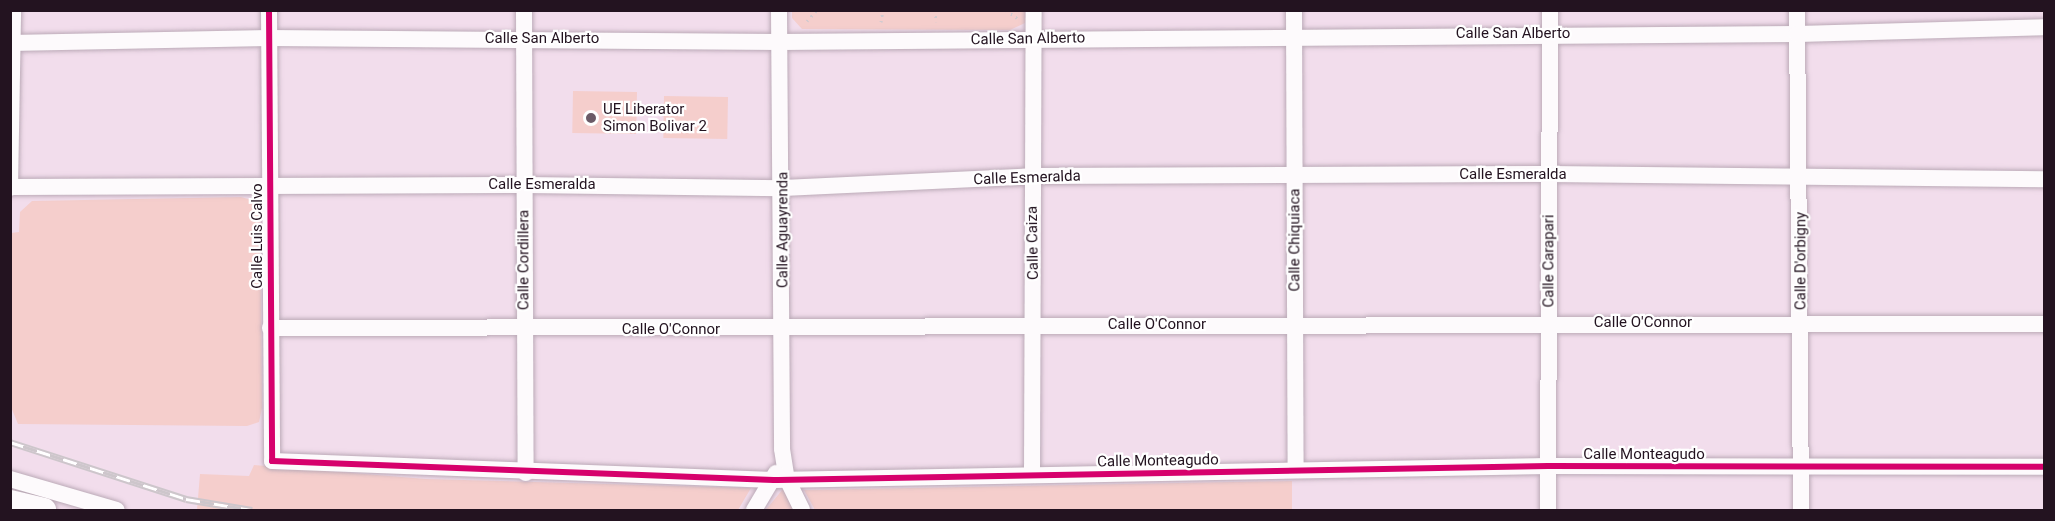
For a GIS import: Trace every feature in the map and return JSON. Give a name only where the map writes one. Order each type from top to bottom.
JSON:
[{"type":"highway","points":[[10,502],[44,510]]},
{"type":"street","points":[[11,187],[14,10]]},
{"type":"street","name":"Calle Luis Calvo","points":[[269,10],[272,460]]},
{"type":"street","name":"Calle Cordillera","points":[[524,10],[526,473]]},
{"type":"street","name":"Calle Aguayrenda","points":[[779,10],[783,188],[781,480],[802,510]]},
{"type":"street","name":"Calle Chiquiaca","points":[[1294,10],[1296,470]]},
{"type":"street","name":"Calle Carapari","points":[[1548,510],[1550,10]]},
{"type":"street","name":"Calle D'orbigny","points":[[1797,10],[1804,468],[1801,510]]},
{"type":"street","name":"Calle Caiza","points":[[1030,17],[1034,39],[1032,475]]},
{"type":"street","name":"Calle San Alberto","points":[[12,43],[269,38],[780,42],[1550,34],[1797,34],[2044,27]]},
{"type":"street","name":"Calle Esmeralda","points":[[11,187],[525,185],[783,188],[1033,176],[1549,174],[2044,179]]},
{"type":"street","name":"Calle O'Connor","points":[[270,328],[524,330],[1801,322],[2044,324]]},
{"type":"street","name":"Calle Monteagudo","points":[[272,460],[526,473],[781,480],[1548,466],[2044,467]]},
{"type":"street","points":[[10,479],[117,510]]},
{"type":"street","points":[[754,510],[781,480]]},
{"type":"path","points":[[807,21],[817,10]]},
{"type":"path","points":[[881,22],[883,10]]},
{"type":"path","points":[[934,10],[937,22]]},
{"type":"path","points":[[1006,10],[1030,17]]},
{"type":"shaded area","points":[[1029,10],[1025,23],[1010,30],[802,29],[792,18],[792,11]]},
{"type":"shaded area","points":[[573,91],[637,92],[636,134],[572,133]]},
{"type":"shaded area","points":[[664,96],[728,97],[727,139],[663,138]]},
{"type":"shaded area","points":[[241,197],[255,201],[260,212],[262,408],[259,422],[247,426],[18,424],[11,407],[11,233],[19,232],[20,212],[32,201]]},
{"type":"shaded area","points":[[254,465],[426,479],[751,488],[738,510],[197,510],[200,474],[249,476]]},
{"type":"shaded area","points":[[1292,481],[1292,510],[815,510],[804,490]]},
{"type":"shaded area","points":[[783,489],[793,510],[765,510],[769,506]]},
{"type":"railway","points":[[10,442],[186,499],[252,510]]},
{"type":"cycle path","points":[[269,10],[272,461],[774,480],[1548,466],[2044,467]]},
{"type":"place","name":"UE Liberator Simon Bolivar 2","points":[[591,118]]}]
